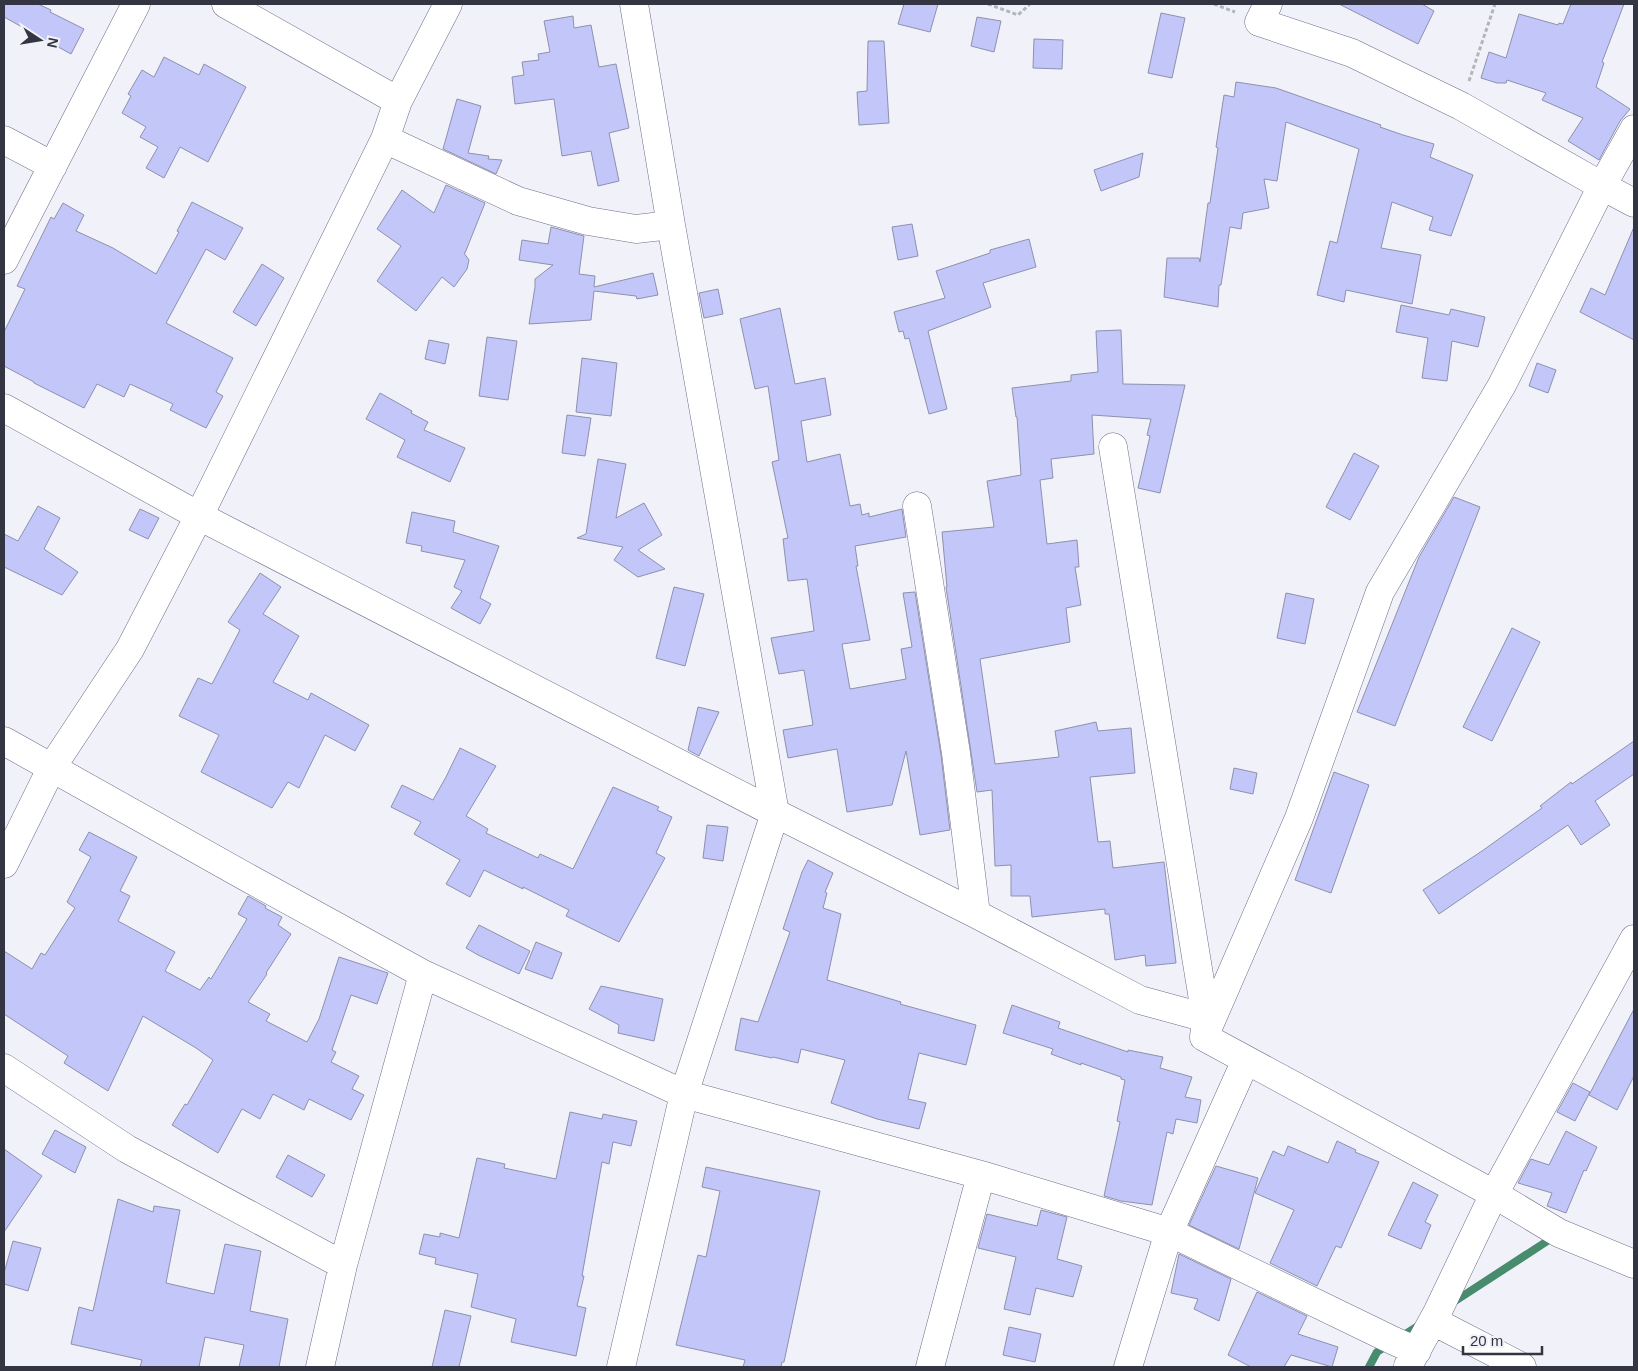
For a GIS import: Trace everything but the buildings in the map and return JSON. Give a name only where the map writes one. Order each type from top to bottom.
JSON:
[{"type":"street","points":[[4,260],[136,4]]},
{"type":"street","points":[[226,4],[398,101]]},
{"type":"street","points":[[4,864],[52,767],[130,649],[200,516],[385,140],[398,101],[448,4]]},
{"type":"street","points":[[621,1367],[684,1094],[775,813],[634,4]]},
{"type":"street","points":[[1268,4],[1259,22],[1352,53],[1461,106],[1634,203]]},
{"type":"street","points":[[1205,1027],[1299,818],[1380,592],[1502,385],[1602,186],[1634,129]]},
{"type":"street","points":[[4,140],[53,166]]},
{"type":"street","points":[[385,140],[518,201],[588,221],[626,228],[636,229],[671,225]]},
{"type":"street","points":[[4,408],[200,516],[775,813],[976,914],[1140,1000],[1205,1027],[1246,1060],[1494,1194],[1559,1233],[1634,1264]]},
{"type":"street","points":[[1113,447],[1205,1027]]},
{"type":"street","points":[[917,506],[956,753],[976,914]]},
{"type":"street","points":[[4,741],[423,974],[684,1094],[981,1176],[1169,1232],[1412,1359],[1494,1194],[1632,947]]},
{"type":"street","points":[[320,1367],[343,1265],[423,974]]},
{"type":"street","points":[[1128,1367],[1169,1232],[1246,1060]]},
{"type":"street","points":[[4,1068],[127,1149],[343,1265]]},
{"type":"street","points":[[930,1367],[981,1176]]},
{"type":"street","points":[[1433,1320],[1522,1367]]},
{"type":"path","points":[[988,4],[1018,15],[1030,4]]},
{"type":"path","points":[[1461,106],[1495,4]]},
{"type":"waterway","points":[[1452,1303],[1555,1236]]},
{"type":"waterway","points":[[1399,1338],[1421,1324]]},
{"type":"waterway","points":[[1369,1367],[1377,1352],[1388,1345]]}]
